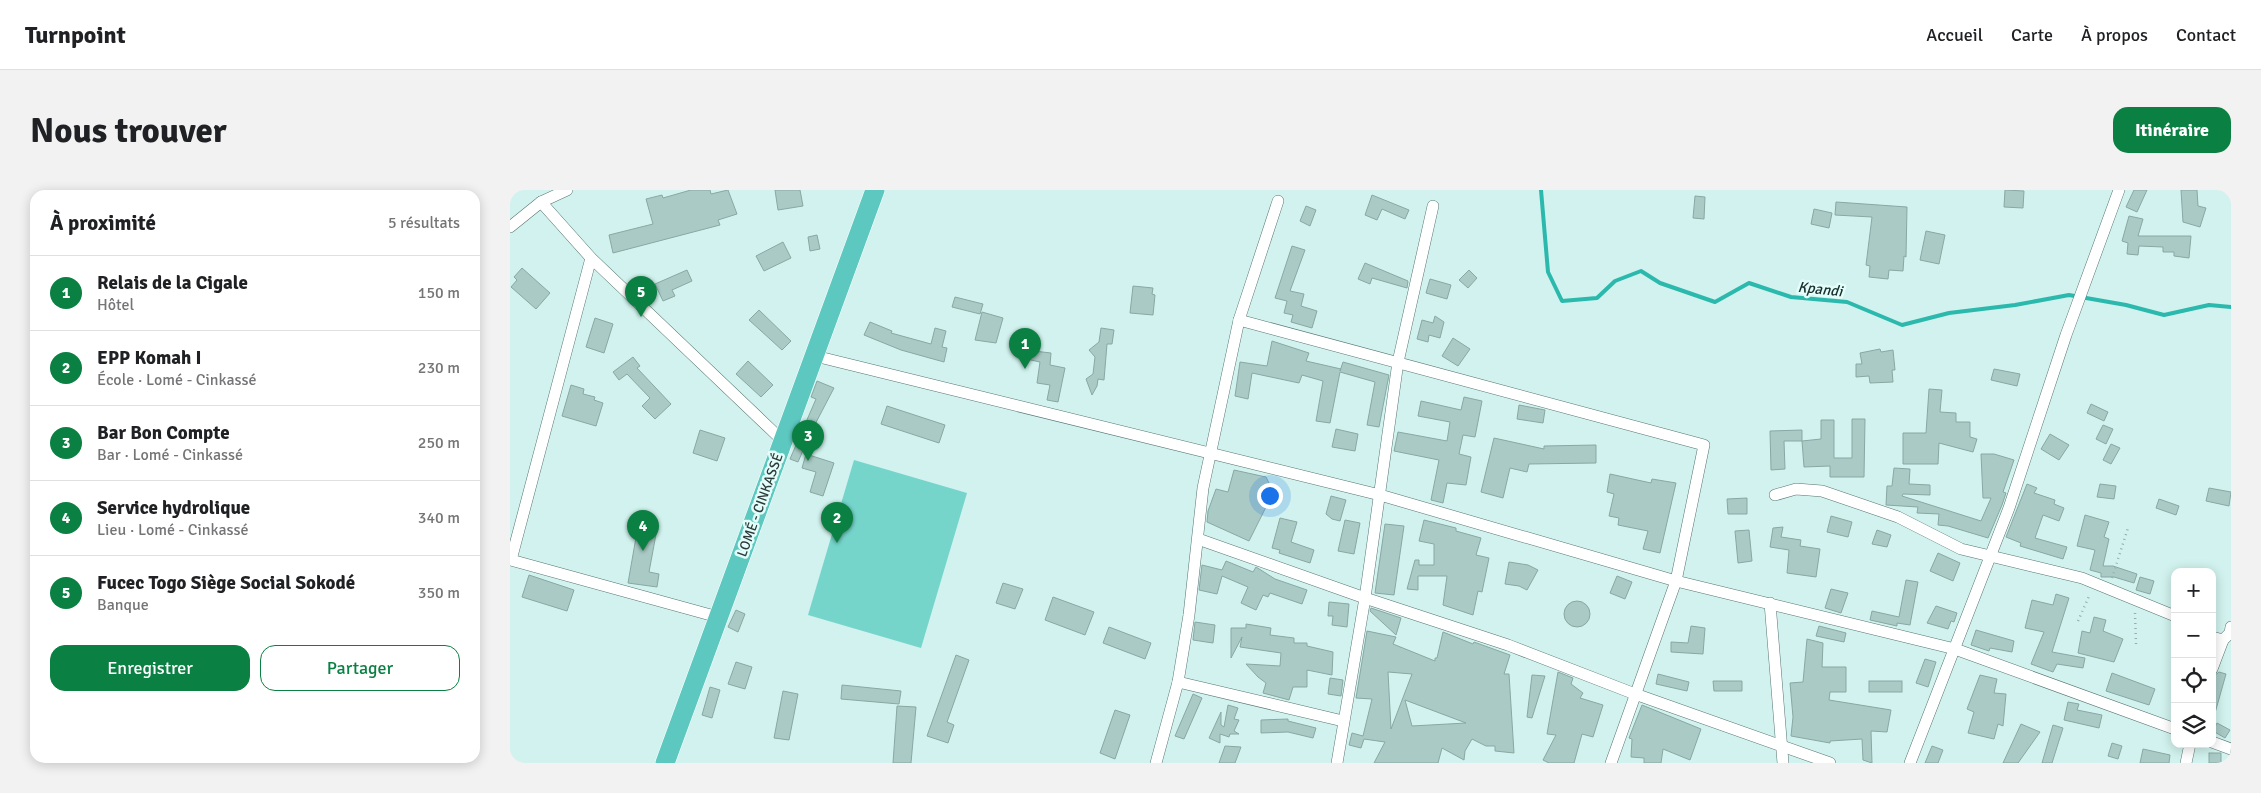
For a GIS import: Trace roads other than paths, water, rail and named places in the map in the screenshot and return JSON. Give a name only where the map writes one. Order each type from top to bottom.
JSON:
[{"type":"highway","name":"LOMÉ - CINKASSÉ","points":[[666,763],[875,190]]},
{"type":"street","points":[[510,228],[541,202],[567,190]]},
{"type":"street","points":[[1910,763],[2009,508],[2066,336],[2119,190]]},
{"type":"street","points":[[1156,763],[1178,682],[1189,615],[1203,488],[1239,320],[1278,201]]},
{"type":"street","points":[[541,202],[591,258],[783,441]]},
{"type":"street","points":[[1337,763],[1365,598],[1398,362],[1432,206]]},
{"type":"street","points":[[591,258],[510,562],[718,617]]},
{"type":"street","points":[[1239,320],[1704,445],[1676,581],[1611,763]]},
{"type":"street","points":[[815,356],[1380,494],[1676,581],[1955,649],[2171,727]]},
{"type":"street","points":[[1775,495],[1796,489],[1822,491],[1898,517],[1962,549],[2094,583],[2171,614]]},
{"type":"street","points":[[1198,539],[1365,598],[1508,645],[1635,694],[1830,763]]},
{"type":"street","points":[[1770,603],[1784,763]]},
{"type":"street","points":[[2216,658],[2225,634]]},
{"type":"street","points":[[1178,682],[1343,721]]},
{"type":"street","points":[[2216,743],[2231,749]]},
{"type":"street","points":[[2186,763],[2189,748]]},
{"type":"waterway","name":"Kpandi","points":[[1541,190],[1548,272],[1562,301],[1597,298],[1615,281],[1641,271],[1660,283],[1715,302],[1749,283],[1791,297],[1847,302],[1902,325],[1949,313],[2015,305],[2069,295],[2126,305],[2164,315],[2209,305],[2231,307]]},
{"type":"place","name":"Fucec Togo Siège Social Sokodé","points":[[641,317]]},
{"type":"place","name":"Relais de la Cigale","points":[[1025,369]]},
{"type":"place","name":"Bar Bon Compte","points":[[808,461]]},
{"type":"place","name":"EPP Komah I","points":[[837,543]]},
{"type":"place","name":"Service hydrolique","points":[[643,551]]}]
